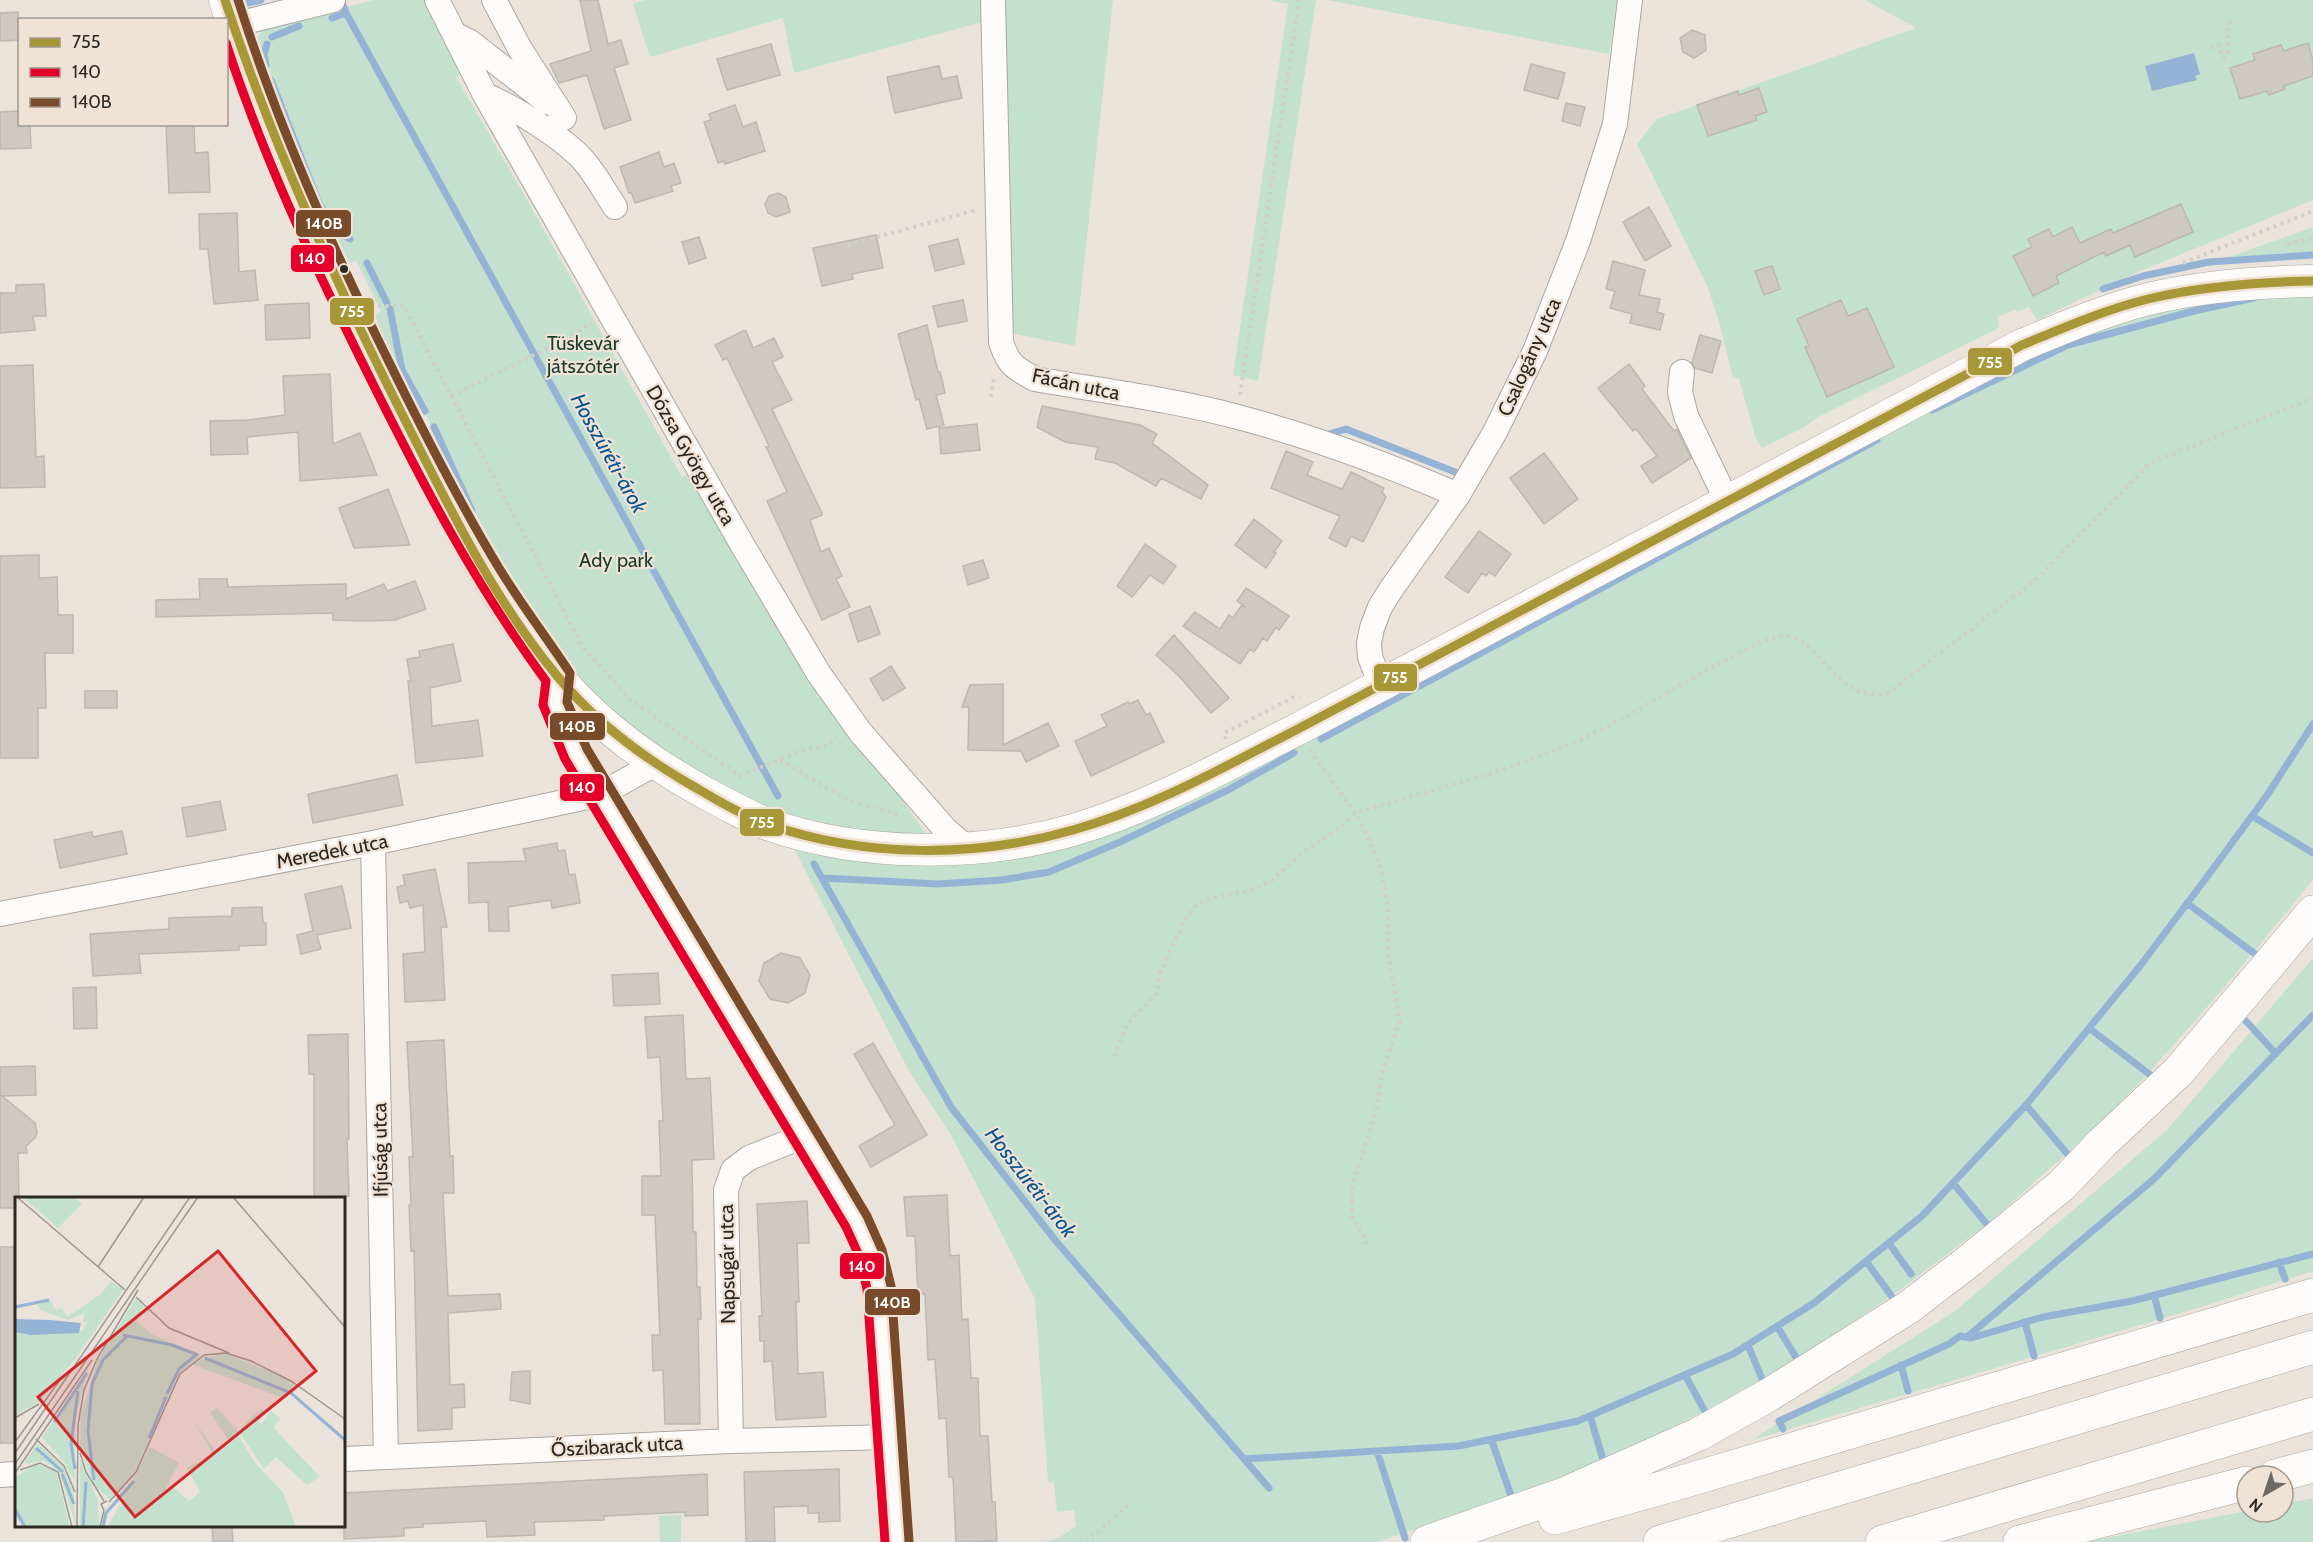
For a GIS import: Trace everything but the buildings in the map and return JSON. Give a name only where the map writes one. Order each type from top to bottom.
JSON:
[{"type":"highway","points":[[2260,976],[2313,891]]},
{"type":"highway","points":[[1427,1542],[1564,1494],[1699,1434],[1767,1396],[1909,1307],[1975,1257],[2061,1186],[2102,1143],[2179,1071],[2313,912]]},
{"type":"highway","points":[[1466,1542],[1672,1485],[2313,1295]]},
{"type":"highway","points":[[1660,1542],[2313,1347]]},
{"type":"highway","points":[[1882,1542],[2313,1414]]},
{"type":"highway","points":[[2295,1471],[2313,1466]]},
{"type":"highway","points":[[2295,1489],[2313,1486]]},
{"type":"highway","points":[[2020,1542],[2235,1487]]},
{"type":"highway","points":[[2165,1505],[2235,1497]]},
{"type":"main road","points":[[229,13],[282,161],[316,238],[440,490],[484,569],[530,642],[583,705],[655,764],[680,780],[771,825],[868,846],[920,850],[967,848],[1019,842],[1072,830],[1102,820],[1193,782],[1296,730],[2022,345],[2146,299],[2255,282],[2313,281]]},
{"type":"street","name":"Dózsa György utca","points":[[437,0],[485,95],[819,674],[861,733],[944,828],[967,848]]},
{"type":"street","points":[[453,33],[470,42],[546,102],[558,108],[520,49],[494,0]]},
{"type":"street","name":"Fácán utca","points":[[993,0],[1001,342],[1006,357],[1015,368],[1035,378],[1237,417],[1320,441],[1382,463],[1458,495]]},
{"type":"street","name":"Csalogány utca","points":[[1381,685],[1370,657],[1372,628],[1392,588],[1458,495],[1495,432],[1535,351],[1578,242],[1615,124],[1630,0]]},
{"type":"street","points":[[229,13],[331,1]]},
{"type":"street","points":[[485,95],[507,104],[572,150],[584,162],[615,207]]},
{"type":"street","points":[[1682,372],[1680,392],[1686,416],[1727,501]]},
{"type":"street","points":[[559,678],[555,703],[576,754],[806,1135],[857,1222],[872,1254],[879,1287],[897,1542]]},
{"type":"street","name":"Meredek utca","points":[[0,914],[373,843],[601,794],[655,764]]},
{"type":"street","name":"Ifjúság utca","points":[[373,843],[386,1457]]},
{"type":"street","name":"Napsugár utca","points":[[731,1441],[726,1190],[733,1170],[749,1158],[806,1135]]},
{"type":"street","name":"Őszibarack utca","points":[[345,1459],[731,1441],[891,1437]]},
{"type":"street","points":[[0,1475],[15,1474]]},
{"type":"path","points":[[1237,417],[1299,0]]},
{"type":"path","points":[[2210,48],[2219,45],[2223,60],[2227,55],[2230,15]]},
{"type":"path","points":[[848,245],[981,208]]},
{"type":"path","points":[[2178,265],[2313,211]]},
{"type":"path","points":[[2287,244],[2313,239]]},
{"type":"path","points":[[374,306],[404,306],[584,649],[631,700],[740,776],[802,750],[824,747],[831,743],[847,714]]},
{"type":"path","points":[[451,396],[523,361],[592,323],[611,316]]},
{"type":"path","points":[[1114,1056],[1127,1024],[1157,994],[1160,973],[1184,921],[1197,904],[1211,898],[1253,890],[1272,880],[1302,853],[1339,828],[1355,813],[1529,760],[1586,737],[1644,707],[1686,680],[1755,645],[1779,636],[1795,638],[1813,651],[1843,683],[1862,694],[1875,696],[1888,693],[2038,578],[2150,463],[2313,398]]},
{"type":"path","points":[[1228,745],[1224,733],[1294,697],[1310,694]]},
{"type":"path","points":[[1296,730],[1355,813],[1379,863],[1388,905],[1387,946],[1400,1021],[1383,1069],[1376,1111],[1352,1188],[1352,1219],[1364,1234],[1368,1250]]},
{"type":"path","points":[[779,760],[846,799],[944,828]]},
{"type":"path","points":[[1086,1542],[1130,1503]]},
{"type":"green space","name":"Ady park","points":[[373,0],[426,0],[463,72],[456,77],[682,477],[689,473],[748,579],[795,656],[926,835],[898,835],[846,829],[771,809],[706,781],[621,720],[562,662],[488,553],[449,461],[416,397],[407,389],[391,359],[375,315],[381,311],[356,260],[351,263],[323,224],[252,46],[262,30]]},
{"type":"green space","points":[[645,0],[1113,0],[1075,346],[995,330],[986,21],[794,73],[783,18],[650,57],[633,4]]},
{"type":"green space","points":[[1268,0],[1316,0],[1258,381],[1233,375],[1288,4]]},
{"type":"green space","points":[[1327,0],[1617,0],[1609,54]]},
{"type":"green space","points":[[1865,0],[2313,0],[2313,200],[2138,272],[2037,320],[2029,307],[2017,312],[2016,309],[1998,317],[1999,328],[1818,417],[1803,428],[1762,448],[1756,439],[1739,379],[1733,377],[1708,288],[1637,144],[1657,119],[1916,28]]},
{"type":"green space","points":[[2313,227],[2313,258],[2207,265]]},
{"type":"green space","points":[[2258,291],[2313,292],[2313,880],[2216,997],[2145,1077],[2093,1130],[1992,1220],[1897,1292],[1821,1344],[1720,1403],[1616,1456],[1546,1485],[1377,1542],[1044,1542],[1060,1537],[1076,1526],[1074,1510],[1057,1512],[1054,1483],[1048,1482],[1035,1299],[951,1135],[909,1071],[790,841],[1038,851],[2072,336],[2145,311]]},
{"type":"green space","points":[[2313,958],[2313,1271],[2201,1307],[1752,1440],[1955,1311],[2167,1130]]},
{"type":"green space","points":[[2313,1498],[2313,1542],[2085,1542],[2235,1513],[2235,1524],[2295,1524],[2295,1502]]},
{"type":"green space","points":[[681,1515],[681,1542],[660,1542],[659,1516]]},
{"type":"water","points":[[2194,53],[2200,74],[2195,76],[2197,80],[2152,91],[2145,66]]},
{"type":"waterway","points":[[239,5],[261,0]]},
{"type":"waterway","name":"Hosszúréti-árok","points":[[341,0],[346,13],[778,796]]},
{"type":"waterway","points":[[332,18],[346,13]]},
{"type":"waterway","points":[[272,37],[299,26]]},
{"type":"waterway","points":[[266,66],[264,54],[267,44]]},
{"type":"waterway","points":[[271,80],[319,203],[334,230],[350,239]]},
{"type":"waterway","points":[[2103,289],[2143,276],[2209,262],[2313,255]]},
{"type":"waterway","points":[[367,263],[387,303]]},
{"type":"waterway","points":[[1932,410],[2068,345],[2194,311],[2254,298]]},
{"type":"waterway","points":[[390,309],[402,370],[425,411]]},
{"type":"waterway","points":[[434,427],[472,511]]},
{"type":"waterway","points":[[1326,435],[1346,429],[1455,472]]},
{"type":"waterway","points":[[1321,739],[1877,440]]},
{"type":"waterway","points":[[1244,1459],[1459,1446],[1578,1421],[1733,1354],[1814,1303],[1922,1216],[2026,1105],[2140,966],[2268,794],[2313,724]]},
{"type":"waterway","points":[[823,878],[938,884],[1002,880],[1049,872],[1120,842],[1228,790],[1294,753]]},
{"type":"waterway","points":[[2252,816],[2313,853]]},
{"type":"waterway","name":"Hosszúréti-árok","points":[[814,864],[951,1107],[1055,1240],[1269,1488]]},
{"type":"waterway","points":[[2187,903],[2255,954]]},
{"type":"waterway","points":[[1967,1337],[2154,1179],[2313,1015]]},
{"type":"waterway","points":[[2246,1021],[2276,1054]]},
{"type":"waterway","points":[[2089,1028],[2153,1077]]},
{"type":"waterway","points":[[2026,1105],[2070,1157]]},
{"type":"waterway","points":[[1953,1183],[1990,1228]]},
{"type":"waterway","points":[[1889,1243],[1911,1274]]},
{"type":"waterway","points":[[1783,1429],[1779,1421],[1949,1344],[1960,1336],[1971,1338],[2043,1317],[2132,1301],[2313,1254]]},
{"type":"waterway","points":[[1866,1261],[1895,1301]]},
{"type":"waterway","points":[[2279,1262],[2285,1279]]},
{"type":"waterway","points":[[2154,1295],[2160,1318]]},
{"type":"waterway","points":[[2025,1322],[2034,1356]]},
{"type":"waterway","points":[[1777,1326],[1800,1364]]},
{"type":"waterway","points":[[1748,1345],[1762,1379]]},
{"type":"waterway","points":[[1901,1365],[1908,1391]]},
{"type":"waterway","points":[[1685,1375],[1707,1415]]},
{"type":"waterway","points":[[1590,1416],[1605,1466]]},
{"type":"waterway","points":[[1491,1439],[1513,1501]]},
{"type":"waterway","points":[[1377,1451],[1405,1538]]},
{"type":"transit line","name":"755","points":[[225,0],[264,108],[330,265],[456,520],[493,585],[535,648],[586,708],[634,748],[668,771],[726,805],[759,821],[807,836],[844,844],[921,850],[998,846],[1073,830],[1131,810],[1187,786],[1296,730],[2022,345],[2100,314],[2148,299],[2230,286],[2313,281]]},
{"type":"transit line","name":"140B","points":[[238,0],[288,139],[347,275],[442,467],[484,543],[570,673],[567,702],[587,749],[867,1216],[882,1250],[891,1286],[909,1541]]},
{"type":"transit line","name":"140","points":[[228,49],[256,127],[290,210],[387,412],[472,569],[520,645],[546,681],[543,705],[565,759],[846,1227],[860,1258],[867,1289],[885,1542]]},
{"type":"park label","name":"Tüskevár játszótér","points":[[583,354]]}]
